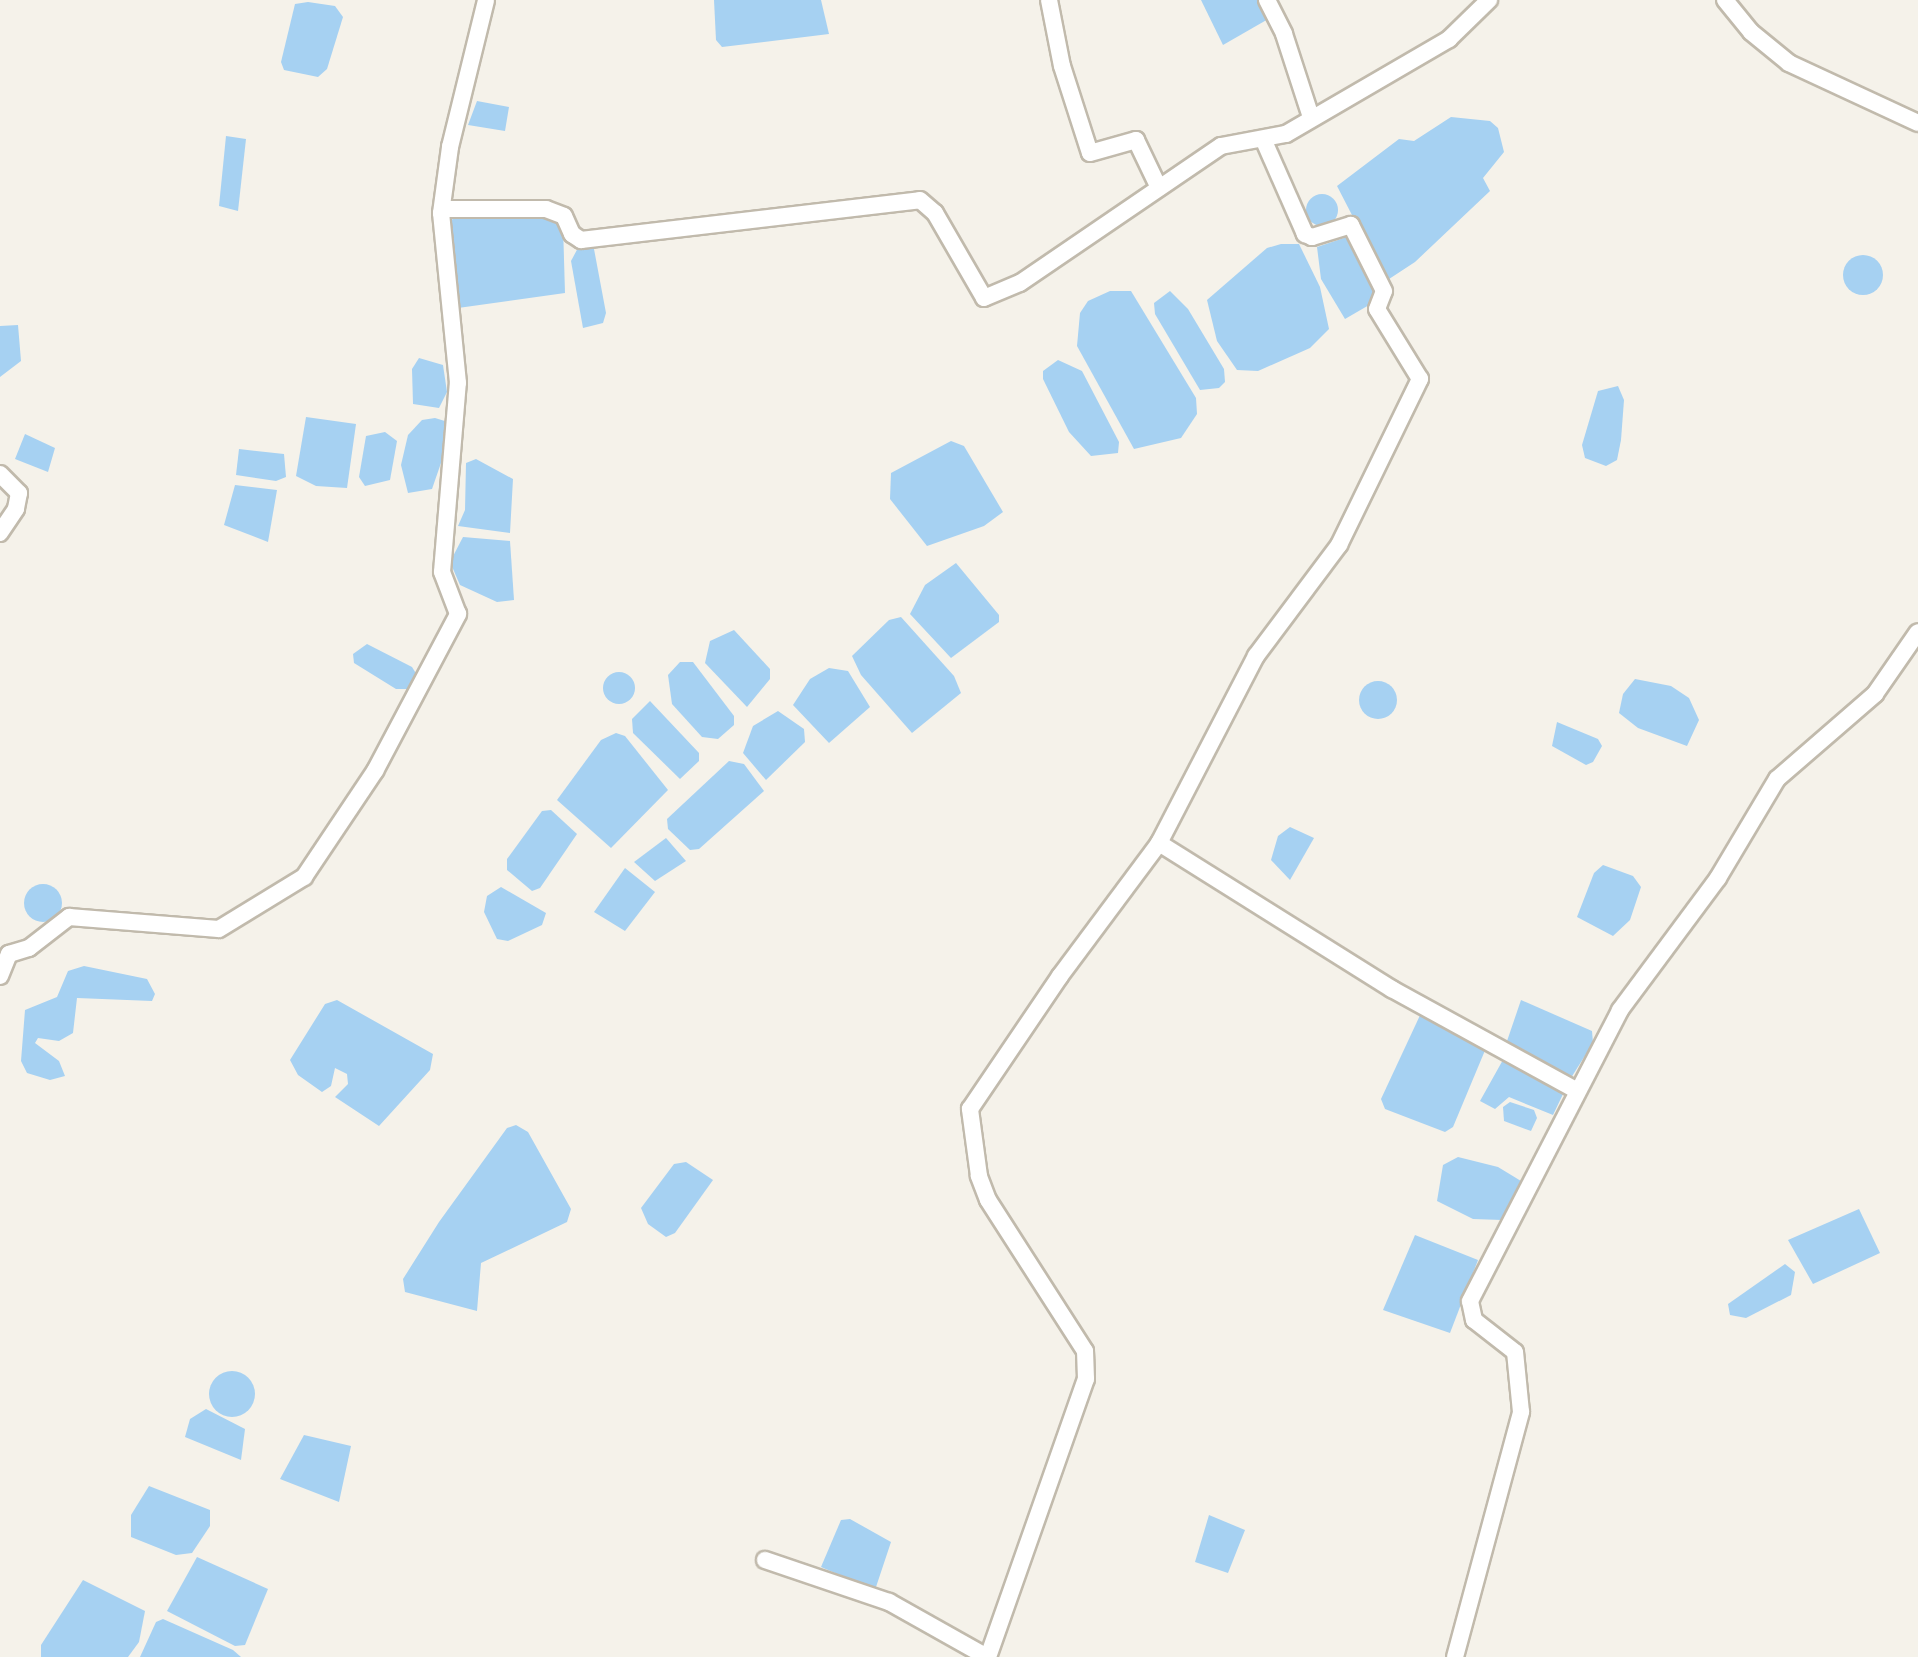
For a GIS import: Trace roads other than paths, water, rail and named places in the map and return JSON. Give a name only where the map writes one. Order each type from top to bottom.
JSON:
[{"type":"street","points":[[0,976],[4,955],[29,948],[69,917],[219,929],[304,877],[375,771],[458,614],[442,572],[458,383],[441,213],[450,147],[486,0]]},
{"type":"street","points":[[1049,0],[1062,66],[1090,152],[1136,140],[1159,188]]},
{"type":"street","points":[[1267,0],[1284,34],[1311,117]]},
{"type":"street","points":[[1725,0],[1751,32],[1789,63],[1918,123]]},
{"type":"street","points":[[1264,141],[1450,39],[1486,1]]},
{"type":"street","points":[[441,213],[453,207],[546,209],[564,216],[572,234],[580,240],[920,200],[935,214],[984,298],[1020,283],[1222,146],[1256,136],[1264,141],[1305,234],[1312,237],[1351,225],[1384,291],[1377,309],[1420,379],[1339,545],[1256,656],[1159,843],[970,1108],[979,1176],[988,1200],[1085,1351],[1086,1379],[987,1657],[889,1602],[765,1560]]},
{"type":"street","points":[[0,474],[19,493],[16,509],[0,533]]},
{"type":"street","points":[[1455,1657],[1521,1412],[1515,1352],[1474,1321],[1470,1301],[1576,1090],[1620,1010],[1718,878],[1777,779],[1875,694],[1918,632]]},
{"type":"street","points":[[1159,843],[1392,989],[1576,1090]]},
{"type":"water","points":[[714,0],[821,0],[829,34],[722,47],[716,40]]},
{"type":"water","points":[[1201,0],[1263,0],[1270,18],[1223,45]]},
{"type":"water","points":[[308,2],[335,6],[343,17],[327,69],[318,77],[284,70],[281,62],[295,4]]},
{"type":"water","points":[[477,101],[509,107],[505,131],[468,125]]},
{"type":"water","points":[[1451,117],[1490,121],[1498,128],[1504,152],[1483,178],[1490,191],[1415,262],[1386,281],[1337,186],[1399,139],[1414,141]]},
{"type":"water","points":[[226,136],[246,139],[238,211],[219,206]]},
{"type":"water","points":[[1322,194],[1333,199],[1338,210],[1333,221],[1322,226],[1311,221],[1306,210],[1311,199]]},
{"type":"water","points":[[455,214],[551,215],[563,225],[565,293],[458,308],[450,224]]},
{"type":"water","points":[[1350,236],[1377,281],[1376,301],[1345,319],[1321,279],[1317,247]]},
{"type":"water","points":[[1281,244],[1299,244],[1320,287],[1329,329],[1310,348],[1258,371],[1237,370],[1217,341],[1207,300],[1267,248]]},
{"type":"water","points":[[579,246],[594,249],[606,313],[603,323],[583,328],[571,261]]},
{"type":"water","points":[[1863,255],[1877,261],[1883,275],[1877,289],[1863,295],[1849,289],[1843,275],[1849,261]]},
{"type":"water","points":[[1110,291],[1131,291],[1196,398],[1197,414],[1181,438],[1134,449],[1077,346],[1080,313],[1088,301]]},
{"type":"water","points":[[1170,291],[1188,309],[1224,369],[1225,382],[1219,388],[1200,390],[1155,314],[1154,303]]},
{"type":"water","points":[[18,325],[21,361],[0,377],[0,326]]},
{"type":"water","points":[[419,358],[443,365],[447,392],[439,408],[413,404],[412,369]]},
{"type":"water","points":[[1058,360],[1082,371],[1119,442],[1118,453],[1091,456],[1069,432],[1043,379],[1043,371]]},
{"type":"water","points":[[1618,386],[1624,400],[1621,440],[1617,460],[1606,466],[1585,458],[1582,445],[1598,391]]},
{"type":"water","points":[[306,417],[356,424],[347,488],[316,486],[296,476]]},
{"type":"water","points":[[435,418],[448,422],[450,437],[432,489],[408,493],[401,465],[408,435],[422,420]]},
{"type":"water","points":[[385,432],[397,441],[390,480],[365,486],[359,477],[366,436]]},
{"type":"water","points":[[25,434],[55,448],[48,472],[15,459]]},
{"type":"water","points":[[951,441],[964,446],[1003,512],[984,526],[927,546],[890,499],[891,473]]},
{"type":"water","points":[[239,449],[284,454],[286,477],[276,481],[236,475]]},
{"type":"water","points":[[476,459],[513,479],[510,533],[458,526],[465,510],[466,463]]},
{"type":"water","points":[[235,485],[277,490],[268,542],[224,525]]},
{"type":"water","points":[[463,537],[510,541],[514,600],[497,602],[460,585],[450,562]]},
{"type":"water","points":[[956,563],[999,615],[999,622],[951,658],[910,614],[925,585]]},
{"type":"water","points":[[901,617],[954,676],[961,693],[912,733],[861,675],[852,656],[889,620]]},
{"type":"water","points":[[734,630],[770,669],[770,679],[747,707],[705,663],[710,641]]},
{"type":"water","points":[[367,644],[412,667],[417,675],[410,689],[396,689],[354,663],[353,654]]},
{"type":"water","points":[[680,662],[693,662],[734,716],[734,725],[718,739],[702,737],[672,704],[668,675]]},
{"type":"water","points":[[829,668],[848,671],[870,707],[829,743],[793,705],[810,679]]},
{"type":"water","points":[[619,672],[630,677],[635,688],[630,699],[619,704],[608,699],[603,688],[608,677]]},
{"type":"water","points":[[1635,679],[1671,686],[1689,698],[1699,720],[1687,746],[1638,728],[1619,713],[1623,694]]},
{"type":"water","points":[[1378,681],[1391,687],[1397,700],[1391,713],[1378,719],[1365,713],[1359,700],[1365,687]]},
{"type":"water","points":[[650,701],[699,753],[699,761],[680,779],[633,733],[632,719]]},
{"type":"water","points":[[778,711],[804,729],[805,742],[766,780],[743,753],[753,726]]},
{"type":"water","points":[[1557,722],[1598,739],[1602,746],[1593,762],[1586,765],[1552,746]]},
{"type":"water","points":[[616,733],[625,736],[668,790],[611,848],[557,800],[601,740]]},
{"type":"water","points":[[729,761],[744,764],[764,791],[699,849],[690,850],[668,829],[667,819]]},
{"type":"water","points":[[551,810],[577,834],[540,888],[532,891],[507,870],[507,859],[542,811]]},
{"type":"water","points":[[1290,827],[1314,838],[1290,880],[1271,860],[1278,836]]},
{"type":"water","points":[[666,838],[686,861],[655,881],[634,862]]},
{"type":"water","points":[[1603,865],[1633,876],[1641,887],[1630,920],[1613,936],[1577,917],[1594,873]]},
{"type":"water","points":[[625,868],[655,892],[625,931],[594,912]]},
{"type":"water","points":[[43,884],[57,889],[62,903],[57,917],[43,922],[29,917],[24,903],[29,889]]},
{"type":"water","points":[[501,887],[546,913],[542,925],[508,941],[497,939],[484,912],[487,896]]},
{"type":"water","points":[[84,966],[147,979],[155,994],[152,1001],[77,998],[73,1033],[59,1041],[38,1038],[35,1043],[59,1061],[65,1076],[50,1080],[27,1073],[21,1061],[25,1010],[57,997],[68,971]]},
{"type":"water","points":[[337,1000],[433,1054],[430,1070],[379,1126],[335,1097],[348,1084],[347,1074],[335,1068],[331,1086],[322,1092],[298,1075],[290,1060],[325,1004]]},
{"type":"water","points":[[1521,1000],[1592,1031],[1593,1043],[1569,1081],[1505,1047]]},
{"type":"water","points":[[1422,1011],[1486,1048],[1453,1127],[1445,1132],[1385,1109],[1381,1099]]},
{"type":"water","points":[[1504,1058],[1564,1092],[1553,1115],[1509,1097],[1495,1109],[1480,1101]]},
{"type":"water","points":[[1510,1102],[1534,1110],[1537,1118],[1531,1131],[1504,1121],[1503,1107]]},
{"type":"water","points":[[516,1125],[528,1132],[571,1209],[567,1222],[481,1263],[477,1311],[405,1292],[403,1279],[439,1222],[507,1128]]},
{"type":"water","points":[[1458,1157],[1498,1167],[1521,1181],[1502,1220],[1473,1219],[1437,1201],[1443,1165]]},
{"type":"water","points":[[686,1162],[713,1180],[675,1233],[666,1237],[648,1224],[641,1208],[674,1164]]},
{"type":"water","points":[[1859,1209],[1880,1253],[1813,1284],[1788,1240]]},
{"type":"water","points":[[1415,1235],[1478,1260],[1450,1333],[1383,1310]]},
{"type":"water","points":[[1785,1264],[1795,1272],[1791,1295],[1746,1318],[1730,1315],[1728,1304]]},
{"type":"water","points":[[232,1371],[248,1378],[255,1394],[248,1410],[232,1417],[216,1410],[209,1394],[216,1378]]},
{"type":"water","points":[[206,1409],[245,1429],[241,1460],[185,1437],[190,1419]]},
{"type":"water","points":[[304,1435],[351,1446],[339,1502],[280,1479]]},
{"type":"water","points":[[149,1486],[210,1510],[210,1526],[192,1553],[176,1555],[131,1537],[131,1515]]},
{"type":"water","points":[[1209,1515],[1245,1530],[1228,1573],[1195,1562]]},
{"type":"water","points":[[850,1519],[891,1542],[875,1590],[821,1567],[841,1520]]},
{"type":"water","points":[[197,1557],[268,1589],[245,1645],[235,1646],[167,1611]]},
{"type":"water","points":[[83,1580],[145,1611],[139,1642],[128,1657],[41,1657],[41,1645]]},
{"type":"water","points":[[163,1619],[233,1650],[241,1657],[140,1657],[156,1622]]}]
